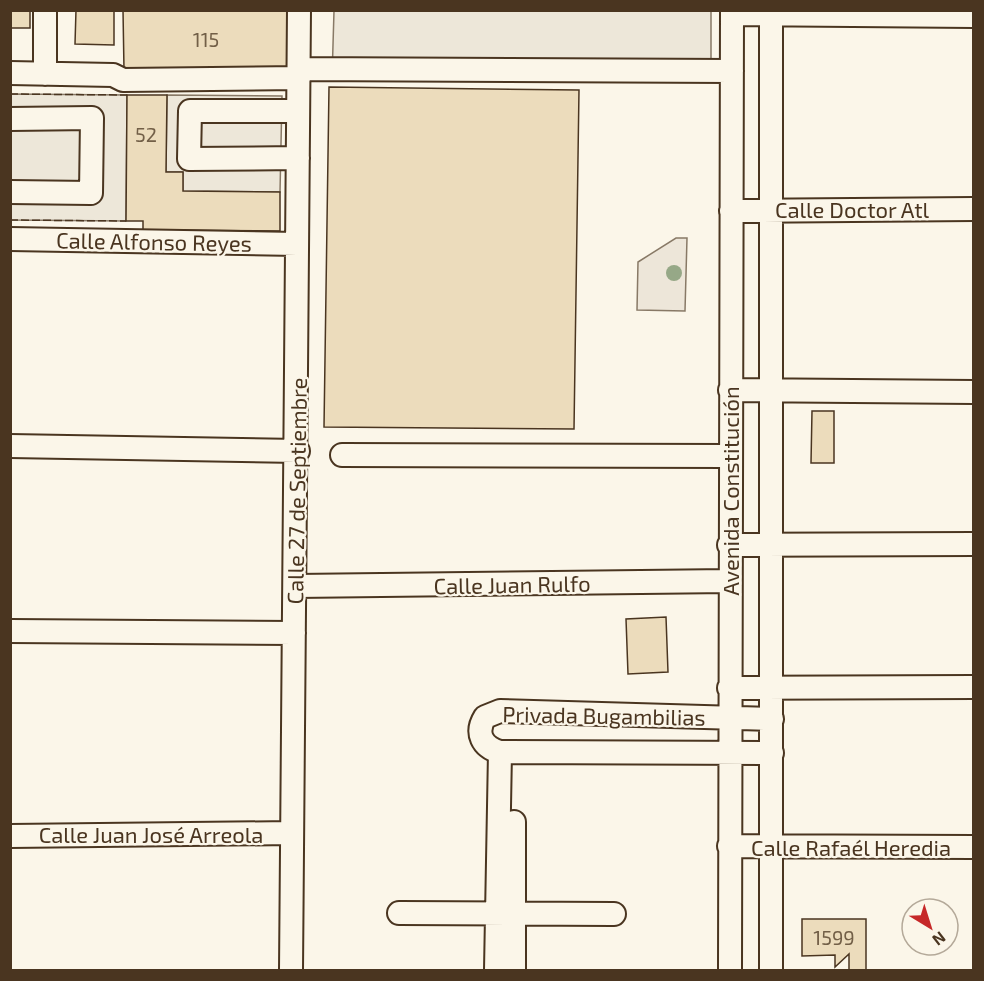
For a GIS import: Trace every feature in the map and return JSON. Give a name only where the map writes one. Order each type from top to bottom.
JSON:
[{"type":"street","points":[[45,10],[45,74]]},
{"type":"street","name":"Calle 27 de Septiembre","points":[[291,970],[299,10]]},
{"type":"street","points":[[732,12],[974,16]]},
{"type":"street","name":"Avenida Constitución","points":[[730,970],[729,456],[732,12]]},
{"type":"street","name":"Avenida Constitución","points":[[771,12],[773,687],[771,970]]},
{"type":"street","points":[[10,73],[113,75],[123,80],[299,73],[732,71]]},
{"type":"street","points":[[298,111],[190,111],[189,159],[298,158]]},
{"type":"street","points":[[10,119],[92,118],[91,193],[10,192]]},
{"type":"street","name":"Calle Doctor Atl","points":[[731,211],[974,209]]},
{"type":"street","name":"Calle Alfonso Reyes","points":[[10,239],[297,244]]},
{"type":"street","points":[[730,390],[974,392]]},
{"type":"street","points":[[10,446],[297,451]]},
{"type":"street","points":[[342,455],[729,456]]},
{"type":"street","points":[[729,545],[974,544]]},
{"type":"street","name":"Calle Juan Rulfo","points":[[296,586],[729,581]]},
{"type":"street","points":[[10,630],[294,633]]},
{"type":"street","points":[[729,688],[974,687]]},
{"type":"street","name":"Privada Bugambilias","points":[[772,719],[500,711],[485,717],[480,729],[482,740],[487,747],[507,753],[772,753]]},
{"type":"street","name":"Privada Bugambilias","points":[[496,970],[505,913],[507,753]]},
{"type":"street","name":"Calle Juan José Arreola","points":[[10,836],[291,833]]},
{"type":"street","name":"Calle Rafaél Heredia","points":[[729,846],[974,847]]},
{"type":"street","points":[[399,912],[614,914]]},
{"type":"street","name":"Privada Bugambilias","points":[[505,913],[514,970]]},
{"type":"shaded area","points":[[334,11],[711,11],[711,81],[332,79]]},
{"type":"shaded area","points":[[11,94],[127,95],[126,221],[11,220]]},
{"type":"shaded area","points":[[167,95],[282,96],[280,192],[183,191],[183,172],[166,172]]},
{"type":"shaded area","points":[[676,238],[687,238],[685,311],[637,310],[638,262]]},
{"type":"building","points":[[10,10],[30,10],[30,28],[10,28]]},
{"type":"building","points":[[76,10],[114,10],[114,45],[75,44]]},
{"type":"building","points":[[123,10],[288,10],[289,67],[124,70]]},
{"type":"building","points":[[329,87],[579,90],[574,429],[324,427]]},
{"type":"building","points":[[127,95],[167,95],[166,172],[183,172],[183,191],[280,192],[280,231],[143,230],[143,221],[126,221]]},
{"type":"building","points":[[812,411],[834,411],[834,463],[811,463]]},
{"type":"building","points":[[666,617],[668,672],[628,674],[626,619]]},
{"type":"building","points":[[802,919],[866,919],[866,970],[849,970],[849,954],[835,967],[835,955],[802,956]]},
{"type":"fence","points":[[10,94],[127,95]]},
{"type":"fence","points":[[10,220],[126,221]]}]
